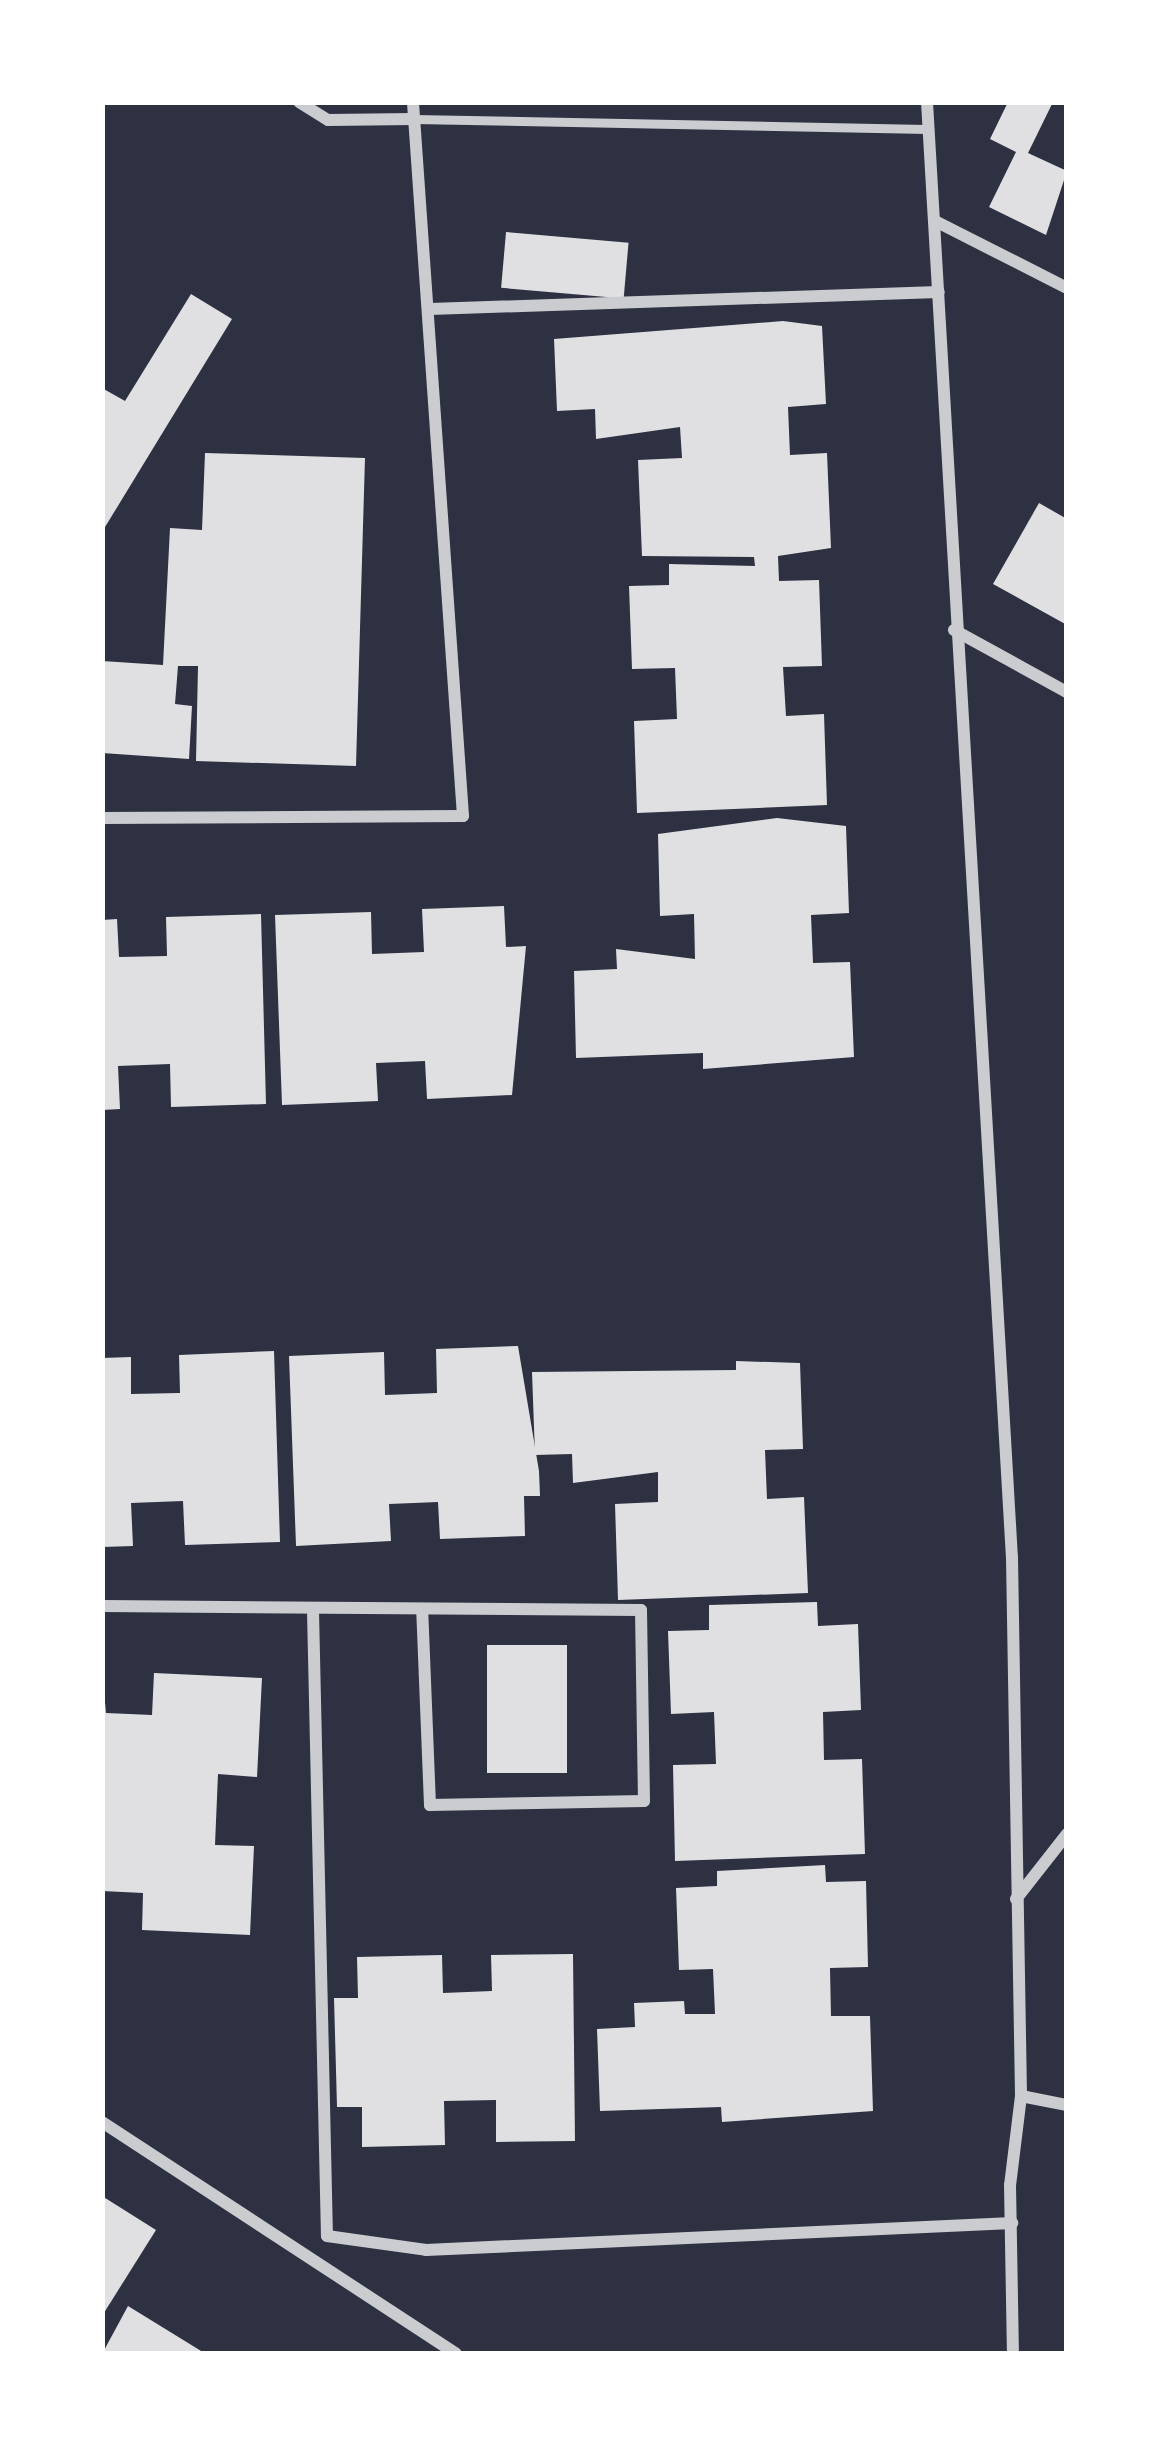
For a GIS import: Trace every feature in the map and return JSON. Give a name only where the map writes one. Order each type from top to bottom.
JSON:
[{"type":"street","points":[[299,102],[328,120],[414,119]]},
{"type":"street","points":[[102,818],[463,816],[413,102]]},
{"type":"street","points":[[926,102],[937,222],[954,630],[1012,1558],[1021,2096],[1012,2223],[1013,2354]]},
{"type":"street","points":[[937,222],[1067,288]]},
{"type":"street","points":[[430,309],[939,292]]},
{"type":"street","points":[[954,630],[1067,692]]},
{"type":"street","points":[[102,1606],[641,1610],[644,1801],[430,1805],[422,1609]]},
{"type":"street","points":[[313,1610],[327,2236],[426,2251],[1012,2223]]},
{"type":"street","points":[[1016,1899],[1067,1834]]},
{"type":"street","points":[[1021,2096],[1067,2105]]},
{"type":"street","points":[[102,2122],[456,2354]]},
{"type":"lane","points":[[414,119],[927,129]]},
{"type":"building","points":[[1008,102],[1053,102],[1028,153],[1067,171],[1046,235],[989,207],[1016,152],[990,139]]},
{"type":"building","points":[[506,232],[629,243],[624,299],[501,288]]},
{"type":"building","points":[[191,294],[232,319],[102,532],[102,388],[125,401]]},
{"type":"building","points":[[783,321],[822,326],[826,404],[788,407],[790,455],[827,453],[831,548],[778,556],[779,581],[819,580],[822,666],[783,667],[786,716],[824,714],[827,805],[637,813],[634,721],[677,719],[675,668],[632,669],[629,586],[669,585],[669,564],[755,566],[754,557],[642,556],[638,460],[682,458],[680,427],[596,439],[595,409],[557,411],[554,339]]},
{"type":"building","points":[[205,453],[365,458],[356,766],[196,761],[198,666],[178,666],[175,704],[192,706],[189,759],[102,753],[102,661],[163,665],[170,528],[202,530]]},
{"type":"building","points":[[1039,503],[1067,519],[1067,625],[993,584]]},
{"type":"building","points":[[777,818],[846,826],[849,913],[811,915],[813,963],[850,962],[854,1057],[703,1069],[703,1053],[576,1058],[574,971],[617,969],[616,949],[695,959],[694,914],[660,916],[658,834]]},
{"type":"building","points":[[504,906],[506,947],[526,946],[512,1095],[427,1099],[425,1061],[376,1063],[378,1101],[282,1105],[275,915],[371,912],[372,954],[424,952],[422,909]]},
{"type":"building","points":[[261,914],[266,1104],[171,1107],[170,1064],[118,1066],[120,1109],[102,1110],[102,920],[117,919],[119,957],[167,956],[166,917]]},
{"type":"building","points":[[518,1346],[540,1496],[524,1496],[525,1536],[440,1539],[438,1502],[389,1504],[391,1541],[296,1546],[289,1356],[384,1352],[385,1395],[437,1393],[436,1349]]},
{"type":"building","points":[[274,1351],[280,1542],[185,1545],[183,1501],[131,1503],[133,1546],[102,1547],[102,1358],[131,1357],[131,1394],[180,1393],[179,1355]]},
{"type":"building","points":[[736,1361],[800,1363],[803,1449],[765,1450],[767,1499],[804,1497],[808,1593],[618,1600],[615,1504],[658,1502],[658,1472],[573,1483],[572,1454],[535,1455],[532,1372],[736,1370]]},
{"type":"building","points":[[817,1602],[818,1626],[858,1624],[861,1710],[823,1712],[824,1760],[862,1759],[865,1854],[675,1861],[673,1765],[716,1764],[714,1712],[671,1714],[668,1631],[709,1630],[709,1605]]},
{"type":"building","points":[[487,1645],[567,1645],[567,1773],[487,1773]]},
{"type":"building","points":[[102,1671],[106,1713],[152,1715],[154,1673],[262,1678],[257,1777],[218,1774],[215,1845],[254,1846],[250,1935],[142,1930],[143,1893],[102,1891]]},
{"type":"building","points":[[825,1865],[826,1882],[866,1881],[868,1967],[830,1968],[831,2016],[870,2016],[873,2111],[722,2122],[721,2107],[600,2111],[597,2029],[635,2027],[634,2003],[684,2001],[685,2014],[715,2014],[713,1969],[679,1970],[676,1888],[717,1886],[717,1871]]},
{"type":"building","points":[[573,1954],[575,2141],[496,2142],[496,2100],[444,2101],[445,2145],[362,2147],[362,2107],[337,2107],[334,1998],[358,1998],[357,1957],[442,1955],[443,1993],[492,1991],[491,1955]]},
{"type":"building","points":[[102,2196],[156,2230],[102,2316]]},
{"type":"building","points":[[128,2306],[206,2354],[102,2354]]}]
